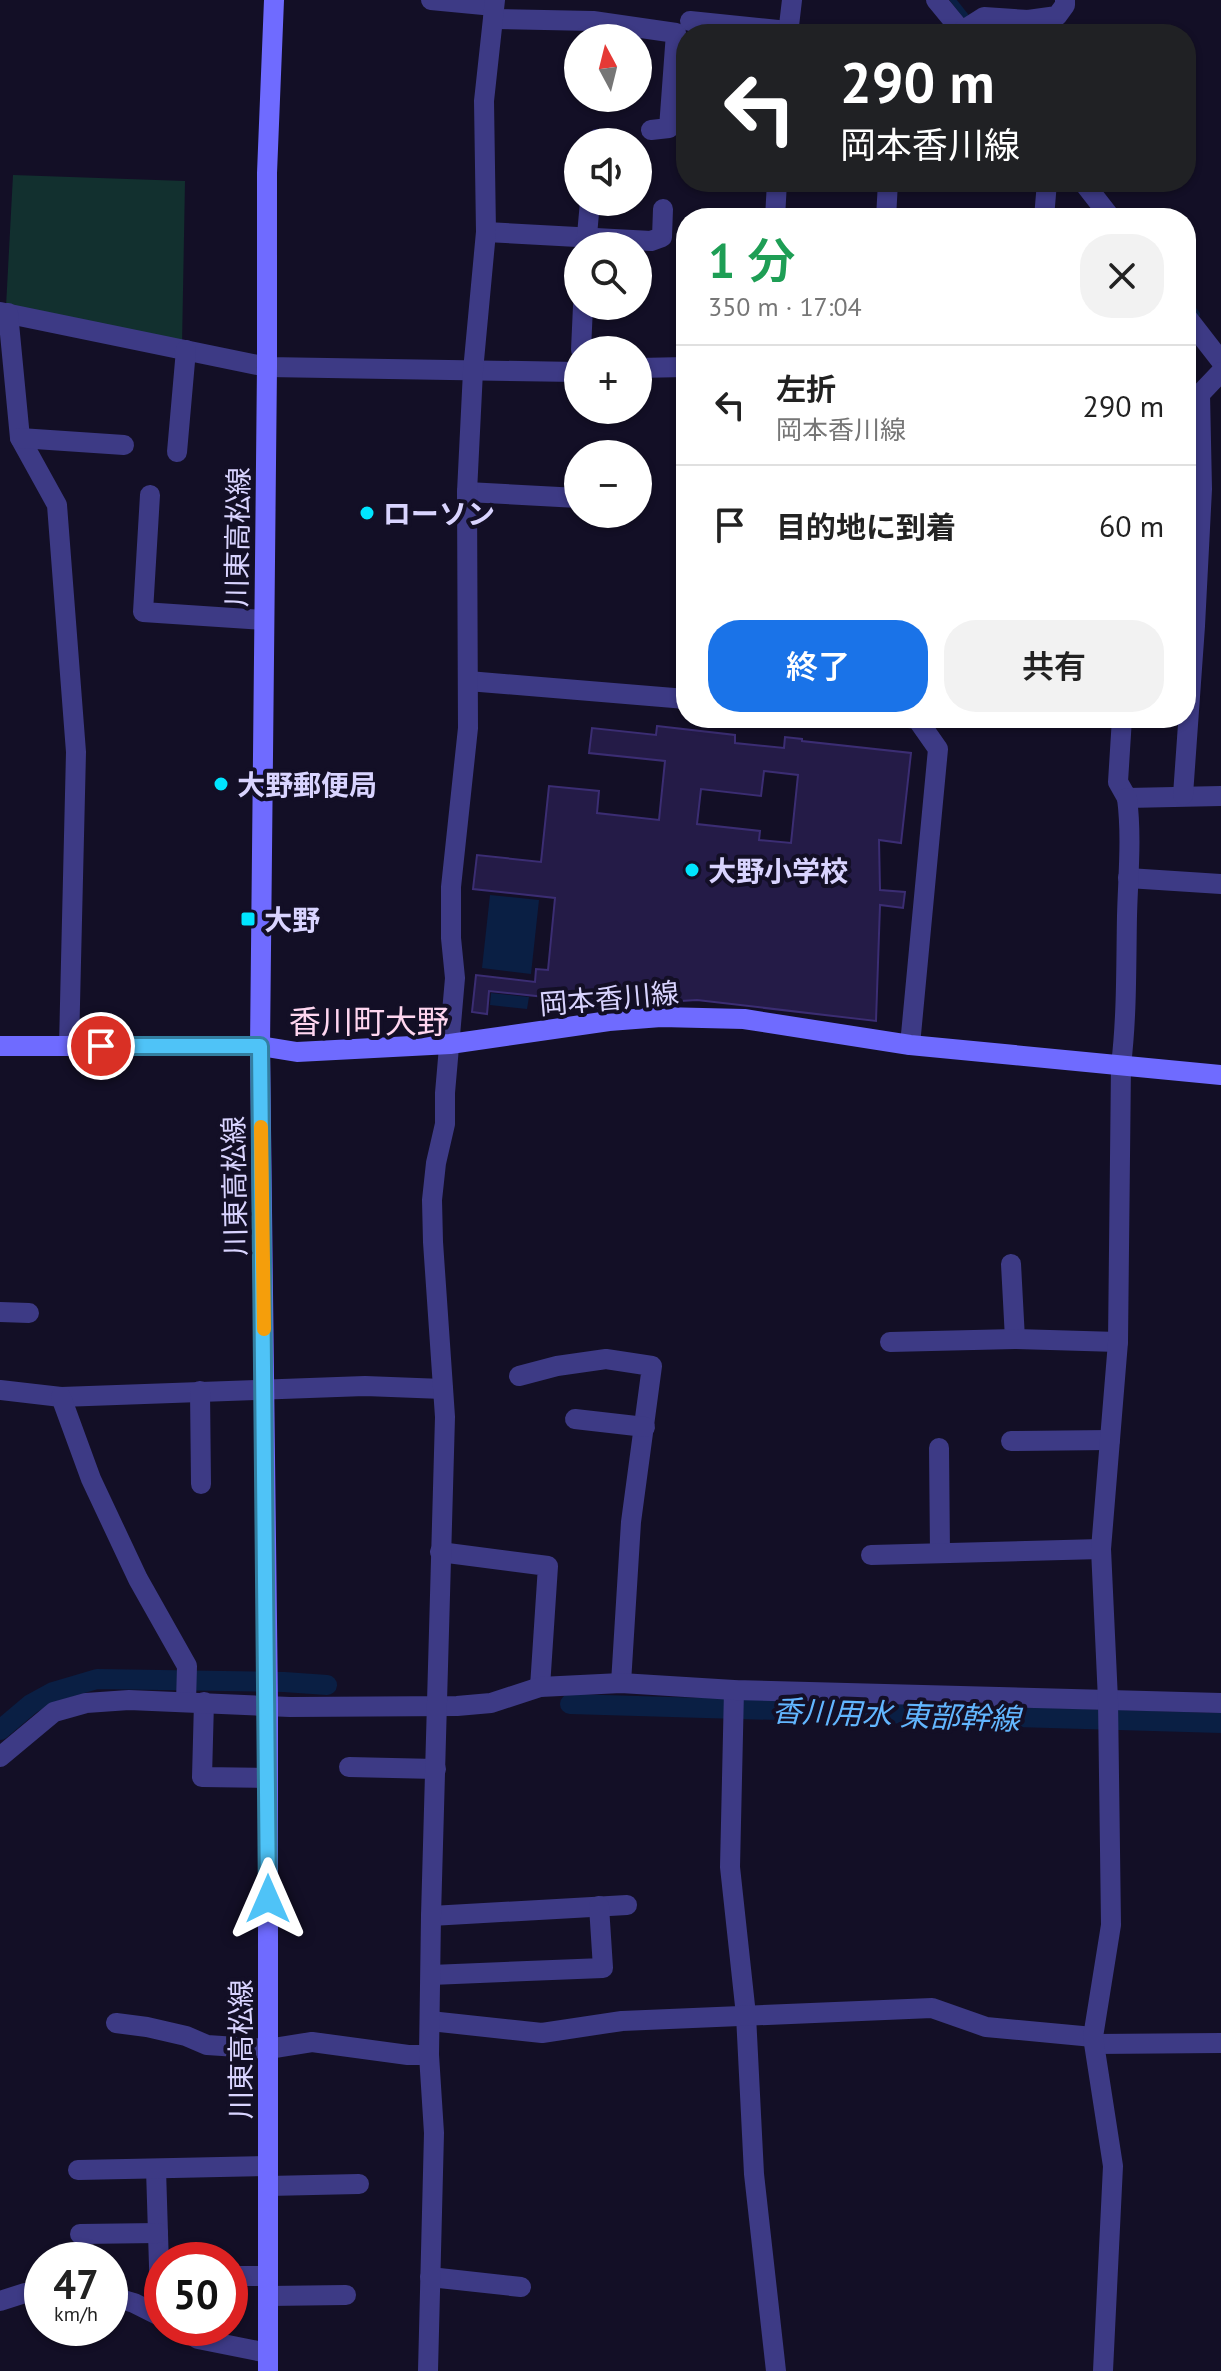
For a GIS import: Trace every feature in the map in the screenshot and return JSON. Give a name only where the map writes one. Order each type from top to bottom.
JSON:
[{"type":"main road","name":"川東高松線","points":[[268,2362],[268,1704],[260,1046],[267,173],[274,0]]},
{"type":"main road","name":"岡本香川線","points":[[0,1046],[260,1046],[297,1052],[450,1044],[609,1021],[661,1017],[744,1019],[910,1045],[1221,1075]]},
{"type":"street","points":[[431,0],[494,8],[574,24]]},
{"type":"street","points":[[789,24],[792,0]]},
{"type":"street","points":[[936,0],[962,24]]},
{"type":"street","points":[[974,24],[984,17],[1028,20],[1057,16],[1065,0]]},
{"type":"street","points":[[428,2371],[434,2133],[429,2055],[431,1916],[445,1417],[432,1200],[445,1124],[455,978],[451,887],[468,728],[467,492],[473,371],[486,232],[484,101],[494,8]]},
{"type":"street","points":[[690,21],[714,24]]},
{"type":"street","points":[[652,32],[676,33],[669,128],[652,130]]},
{"type":"street","points":[[1091,192],[1103,208]]},
{"type":"street","points":[[652,241],[662,237],[663,209]]},
{"type":"street","points":[[486,232],[564,240]]},
{"type":"street","points":[[69,1046],[76,752],[57,505],[20,438],[4,312],[267,367],[564,372]]},
{"type":"street","points":[[1196,329],[1221,361]]},
{"type":"street","points":[[177,452],[186,350]]},
{"type":"street","points":[[652,368],[676,367]]},
{"type":"street","points":[[1196,392],[1221,372]]},
{"type":"street","points":[[1196,410],[1211,490],[1196,618]]},
{"type":"street","points":[[20,438],[124,445]]},
{"type":"street","points":[[467,492],[564,497]]},
{"type":"street","points":[[150,495],[143,612],[264,620]]},
{"type":"street","points":[[468,681],[676,698]]},
{"type":"street","points":[[910,1045],[938,749],[923,728]]},
{"type":"street","points":[[1103,2371],[1113,2166],[1094,2040],[1111,1925],[1108,1700],[1101,1549],[1118,1342],[1121,1065],[1125,1033],[1129,815],[1127,798],[1118,782],[1121,728]]},
{"type":"street","points":[[1183,795],[1188,728]]},
{"type":"street","points":[[1127,798],[1221,796]]},
{"type":"street","points":[[1128,878],[1221,884]]},
{"type":"street","points":[[1011,1264],[1015,1339]]},
{"type":"street","points":[[0,1312],[29,1313]]},
{"type":"street","points":[[890,1342],[1015,1339],[1118,1342]]},
{"type":"street","points":[[519,1376],[557,1366],[606,1359],[652,1366],[631,1522],[621,1683]]},
{"type":"street","points":[[0,1390],[61,1397],[365,1386],[443,1389]]},
{"type":"street","points":[[200,1391],[201,1484]]},
{"type":"street","points":[[61,1397],[91,1479],[131,1565],[187,1666],[202,1777],[268,1778]]},
{"type":"street","points":[[575,1419],[645,1427]]},
{"type":"street","points":[[1011,1441],[1110,1440]]},
{"type":"street","points":[[939,1448],[940,1553]]},
{"type":"street","points":[[871,1555],[1101,1549]]},
{"type":"street","points":[[440,1552],[548,1566],[540,1687]]},
{"type":"street","points":[[0,1757],[54,1712],[86,1703],[129,1700],[290,1707],[435,1707],[491,1703],[540,1687],[621,1683],[734,1690],[1221,1703]]},
{"type":"street","points":[[734,1690],[730,1867],[746,2015],[754,2174],[776,2371]]},
{"type":"street","points":[[349,1767],[436,1769]]},
{"type":"street","points":[[431,1916],[627,1905]]},
{"type":"street","points":[[431,1975],[603,1968],[599,1906]]},
{"type":"street","points":[[430,2021],[542,2033],[622,2021],[932,2008],[986,2027],[1094,2040],[1221,2043]]},
{"type":"street","points":[[116,2023],[186,2036],[207,2045],[268,2049],[312,2042],[429,2055]]},
{"type":"street","points":[[156,2169],[158,2242]]},
{"type":"street","points":[[78,2170],[156,2169],[359,2184]]},
{"type":"street","points":[[80,2234],[158,2233]]},
{"type":"street","points":[[430,2277],[521,2287]]},
{"type":"street","points":[[248,2281],[346,2295]]},
{"type":"street","points":[[0,2301],[24,2293]]},
{"type":"street","points":[[219,2346],[268,2362]]},
{"type":"green space","points":[[13,175],[185,181],[182,345],[6,307]]},
{"type":"water","points":[[490,895],[539,900],[531,974],[482,968]]},
{"type":"water","points":[[491,993],[529,997],[527,1009],[490,1005]]},
{"type":"building","name":"大野小学校","points":[[657,726],[735,735],[735,743],[784,748],[785,737],[911,753],[901,843],[879,840],[880,890],[905,892],[903,908],[880,905],[876,1021],[697,1000],[543,1014],[545,997],[489,991],[487,1014],[472,1012],[476,975],[535,982],[536,969],[548,970],[555,898],[473,889],[477,855],[541,862],[549,786],[599,791],[597,813],[659,820],[665,761],[589,753],[592,728],[656,735]],"holes":[[[764,771],[798,775],[791,843],[759,840],[760,831],[697,824],[701,789],[761,796]]]},
{"type":"waterway","points":[[953,0],[972,24]]},
{"type":"waterway","name":"香川用水 東部幹線","points":[[0,1730],[31,1704],[53,1692],[97,1679],[327,1685]]},
{"type":"waterway","name":"香川用水 東部幹線","points":[[570,1704],[1221,1723]]},
{"type":"slow traffic","points":[[261,1127],[264,1329]]},
{"type":"place","name":"ローソン","points":[[367,513]]},
{"type":"place","name":"大野郵便局","points":[[221,784]]},
{"type":"place","name":"大野小学校","points":[[692,870]]},
{"type":"place","name":"大野","points":[[248,919]]},
{"type":"district","name":"香川町大野","points":[[369,1021]]},
{"type":"route","points":[[101,1046],[260,1046],[268,1899]]}]
